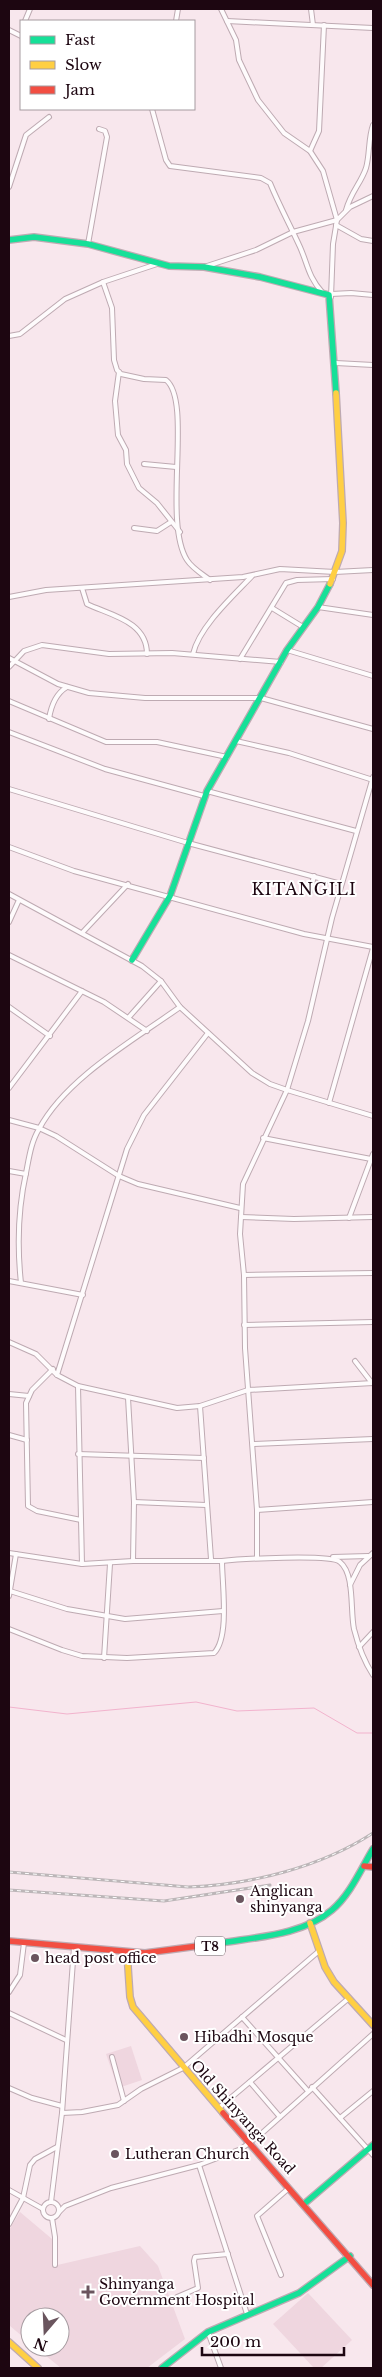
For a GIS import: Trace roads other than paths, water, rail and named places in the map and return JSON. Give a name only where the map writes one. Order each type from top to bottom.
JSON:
[{"type":"main road","points":[[9,240],[34,237],[88,244],[169,266],[204,267],[260,277],[322,292],[331,297],[344,533],[342,551],[334,576],[318,607],[288,650],[206,793],[170,896],[132,960]]},
{"type":"main road","name":"T8","points":[[9,1941],[145,1953],[205,1946],[287,1931],[310,1923],[338,1903],[364,1866],[373,1849]]},
{"type":"main road","points":[[364,1866],[373,1867]]},
{"type":"main road","points":[[310,1923],[319,1951],[334,1982],[373,2026]]},
{"type":"main road","name":"Old Shinyanga Road","points":[[127,1952],[130,1996],[133,2007],[183,2068],[350,2256],[373,2285]]},
{"type":"main road","points":[[304,2204],[371,2148]]},
{"type":"main road","points":[[162,2368],[208,2332],[306,2289],[350,2256]]},
{"type":"main road","points":[[9,2342],[38,2368]]},
{"type":"street","points":[[221,9],[236,40],[239,60],[258,100],[284,133],[310,151],[323,171],[337,223],[360,239],[373,241]]},
{"type":"street","points":[[311,9],[312,25]]},
{"type":"street","points":[[226,21],[373,28]]},
{"type":"street","points":[[310,151],[319,131],[324,26]]},
{"type":"street","points":[[152,110],[164,155],[170,166],[266,179],[270,183],[301,250],[311,279],[322,292]]},
{"type":"street","points":[[9,187],[26,135],[49,117]]},
{"type":"street","points":[[373,125],[366,170],[353,190],[346,210],[337,223],[333,244],[331,297],[351,293],[373,295]]},
{"type":"street","points":[[88,244],[107,137],[105,131],[99,129]]},
{"type":"street","points":[[346,210],[373,196]]},
{"type":"street","points":[[204,267],[256,250],[293,232],[337,223]]},
{"type":"street","points":[[9,336],[20,334],[64,299],[103,282],[159,263]]},
{"type":"street","points":[[103,282],[112,308],[114,360],[119,372],[115,401],[118,435],[126,450],[127,464],[139,488],[154,500],[180,532]]},
{"type":"street","points":[[336,362],[373,365]]},
{"type":"street","points":[[119,372],[169,382],[178,409],[176,467],[182,550],[188,562],[210,580]]},
{"type":"street","points":[[144,464],[176,467]]},
{"type":"street","points":[[134,528],[157,530],[171,522]]},
{"type":"street","points":[[9,597],[34,592],[252,576],[287,569],[334,576]]},
{"type":"street","points":[[240,659],[284,586],[290,581],[373,570]]},
{"type":"street","points":[[193,654],[197,640],[213,618],[252,576]]},
{"type":"street","points":[[82,588],[86,604],[122,618],[144,638],[147,654]]},
{"type":"street","points":[[318,607],[373,615]]},
{"type":"street","points":[[272,608],[303,627]]},
{"type":"street","points":[[9,667],[24,651],[36,646],[109,654],[193,654],[281,662]]},
{"type":"street","points":[[288,650],[373,676]]},
{"type":"street","points":[[9,658],[67,687],[89,693],[124,696],[261,698],[373,729]]},
{"type":"street","points":[[49,719],[54,701],[59,693],[67,687]]},
{"type":"street","points":[[9,701],[106,742],[157,742],[227,757]]},
{"type":"street","points":[[9,733],[104,769],[356,831]]},
{"type":"street","points":[[236,741],[289,754],[373,779],[341,884],[306,1029],[287,1090],[245,1176],[240,1208],[244,1275],[244,1325],[257,1510],[257,1557]]},
{"type":"street","points":[[9,789],[188,843],[341,884]]},
{"type":"street","points":[[9,847],[74,871],[128,884],[304,934],[373,948],[350,1035],[329,1103]]},
{"type":"street","points":[[310,892],[314,876]]},
{"type":"street","points":[[82,933],[128,884]]},
{"type":"street","points":[[9,894],[132,960],[161,981],[180,1008],[252,1072],[270,1084],[373,1116]]},
{"type":"street","points":[[9,922],[19,900]]},
{"type":"street","points":[[9,955],[82,991],[129,1017],[147,1031]]},
{"type":"street","points":[[129,1017],[161,981]]},
{"type":"street","points":[[9,1088],[82,991]]},
{"type":"street","points":[[9,1006],[50,1036]]},
{"type":"street","points":[[21,1283],[18,1261],[20,1205],[33,1141],[39,1128],[57,1104],[84,1076],[180,1008]]},
{"type":"street","points":[[58,1374],[127,1150],[144,1115],[208,1033]]},
{"type":"street","points":[[9,1120],[39,1128],[76,1147],[119,1176],[138,1184],[240,1208]]},
{"type":"street","points":[[263,1138],[372,1159]]},
{"type":"street","points":[[349,1218],[373,1154]]},
{"type":"street","points":[[9,1171],[26,1174]]},
{"type":"street","points":[[241,1218],[373,1217]]},
{"type":"street","points":[[244,1275],[373,1273]]},
{"type":"street","points":[[9,1281],[83,1295]]},
{"type":"street","points":[[244,1325],[373,1322]]},
{"type":"street","points":[[9,1342],[36,1354],[58,1374],[78,1386],[170,1407],[200,1406],[248,1390],[372,1383]]},
{"type":"street","points":[[355,1361],[372,1383]]},
{"type":"street","points":[[53,1369],[28,1396],[25,1412],[29,1507],[44,1513],[82,1520]]},
{"type":"street","points":[[78,1386],[78,1454],[82,1520],[82,1564]]},
{"type":"street","points":[[9,1394],[28,1396]]},
{"type":"street","points":[[128,1398],[134,1502],[133,1561]]},
{"type":"street","points":[[200,1406],[211,1559]]},
{"type":"street","points":[[9,1436],[27,1440]]},
{"type":"street","points":[[252,1444],[373,1439]]},
{"type":"street","points":[[78,1454],[204,1458]]},
{"type":"street","points":[[134,1502],[206,1505]]},
{"type":"street","points":[[257,1510],[373,1502]]},
{"type":"street","points":[[350,1585],[360,1565],[373,1553]]},
{"type":"street","points":[[9,1554],[82,1564],[110,1564],[133,1561],[222,1560],[257,1557],[296,1559],[368,1556]]},
{"type":"street","points":[[16,1554],[9,1594],[67,1610],[106,1617],[142,1618],[223,1611]]},
{"type":"street","points":[[333,1557],[344,1565],[350,1585],[354,1628],[360,1648],[373,1675]]},
{"type":"street","points":[[9,1629],[62,1650],[104,1658],[214,1653],[219,1648],[222,1640],[222,1560]]},
{"type":"street","points":[[104,1658],[110,1564]]},
{"type":"street","points":[[360,1648],[373,1632]]},
{"type":"street","points":[[9,1992],[20,1975],[24,1943]]},
{"type":"street","points":[[52,2202],[62,2113],[74,1947]]},
{"type":"street","points":[[62,2113],[109,2108],[124,2101],[140,2089],[183,2068],[319,1951]]},
{"type":"street","points":[[220,2108],[349,1998]]},
{"type":"street","points":[[9,2013],[66,2040]]},
{"type":"street","points":[[242,2018],[308,2091]]},
{"type":"street","points":[[52,2218],[65,2206],[111,2188],[199,2165],[250,2143],[373,2034]]},
{"type":"street","points":[[112,2057],[124,2101]]},
{"type":"street","points":[[250,2082],[280,2117]]},
{"type":"street","points":[[312,2087],[371,2148],[373,2155]]},
{"type":"street","points":[[9,2088],[32,2098],[62,2106]]},
{"type":"street","points":[[340,2118],[373,2091]]},
{"type":"street","points":[[9,2224],[23,2198],[30,2165],[57,2146]]},
{"type":"street","points":[[199,2165],[246,2314]]},
{"type":"street","points":[[281,2275],[257,2216],[290,2188]]},
{"type":"street","points":[[9,2190],[44,2209]]},
{"type":"street","points":[[52,2218],[45,2215],[44,2209],[46,2204],[52,2202],[58,2205],[59,2212]]},
{"type":"street","points":[[52,2218],[55,2237],[55,2265]]},
{"type":"street","points":[[177,2297],[198,2288],[195,2257],[228,2254]]},
{"type":"street","points":[[208,2332],[221,2368]]},
{"type":"waterway","points":[[9,1707],[67,1714],[196,1702],[237,1711],[314,1708],[357,1733],[373,1733]]},
{"type":"railway","points":[[9,1872],[188,1887],[212,1886],[284,1872],[331,1856],[373,1833]]},
{"type":"railway","points":[[9,1890],[164,1901],[270,1885]]},
{"type":"place","name":"Anglican shinyanga","points":[[240,1899]]},
{"type":"place","name":"head post office","points":[[35,1958]]},
{"type":"place","name":"Hibadhi Mosque","points":[[184,2037]]},
{"type":"place","name":"Lutheran Church","points":[[115,2154]]},
{"type":"place","name":"Shinyanga Government Hospital","points":[[88,2292]]},
{"type":"district","name":"KITANGILI","points":[[304,889]]}]
